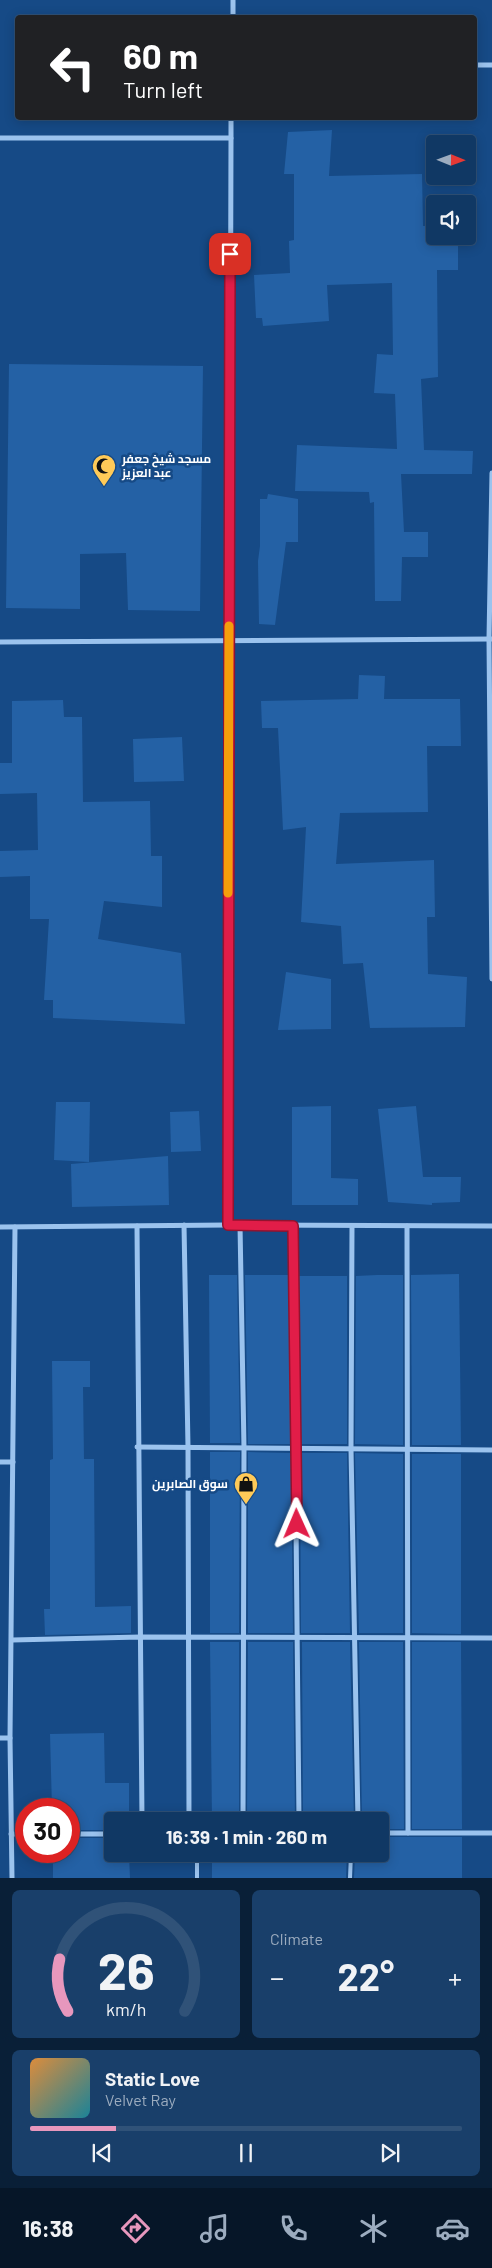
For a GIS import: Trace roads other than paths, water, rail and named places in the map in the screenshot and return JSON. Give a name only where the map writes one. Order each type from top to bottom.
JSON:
[{"type":"street","points":[[233,0],[233,15]]},
{"type":"street","points":[[477,65],[492,65]]},
{"type":"street","points":[[228,1225],[228,641],[231,120]]},
{"type":"street","points":[[0,138],[231,138]]},
{"type":"street","points":[[492,473],[490,639],[492,979]]},
{"type":"street","points":[[0,642],[490,639]]},
{"type":"street","points":[[184,1225],[188,1447],[189,1812]]},
{"type":"street","points":[[0,1227],[184,1225],[492,1226]]},
{"type":"street","points":[[240,1225],[244,1448],[243,1812]]},
{"type":"street","points":[[137,1226],[137,1446],[142,1812]]},
{"type":"street","points":[[293,1226],[299,1637],[299,1812]]},
{"type":"street","points":[[407,1226],[408,1833]]},
{"type":"street","points":[[12,1878],[10,1738],[15,1227]]},
{"type":"street","points":[[352,1227],[351,1449],[358,1812]]},
{"type":"street","points":[[137,1446],[492,1450]]},
{"type":"street","points":[[0,1462],[13,1462]]},
{"type":"street","points":[[12,1640],[140,1637],[492,1638]]},
{"type":"street","points":[[0,1738],[10,1738]]},
{"type":"street","points":[[389,1833],[492,1832]]},
{"type":"street","points":[[80,1834],[104,1834]]},
{"type":"lane","points":[[196,1862],[197,1878]]},
{"type":"lane","points":[[350,1878],[351,1862]]},
{"type":"place","name":"مسجد شيخ جعفر عبد العزيز","points":[[104,487]]},
{"type":"place","name":"سوق الصابرين","points":[[246,1505]]}]
